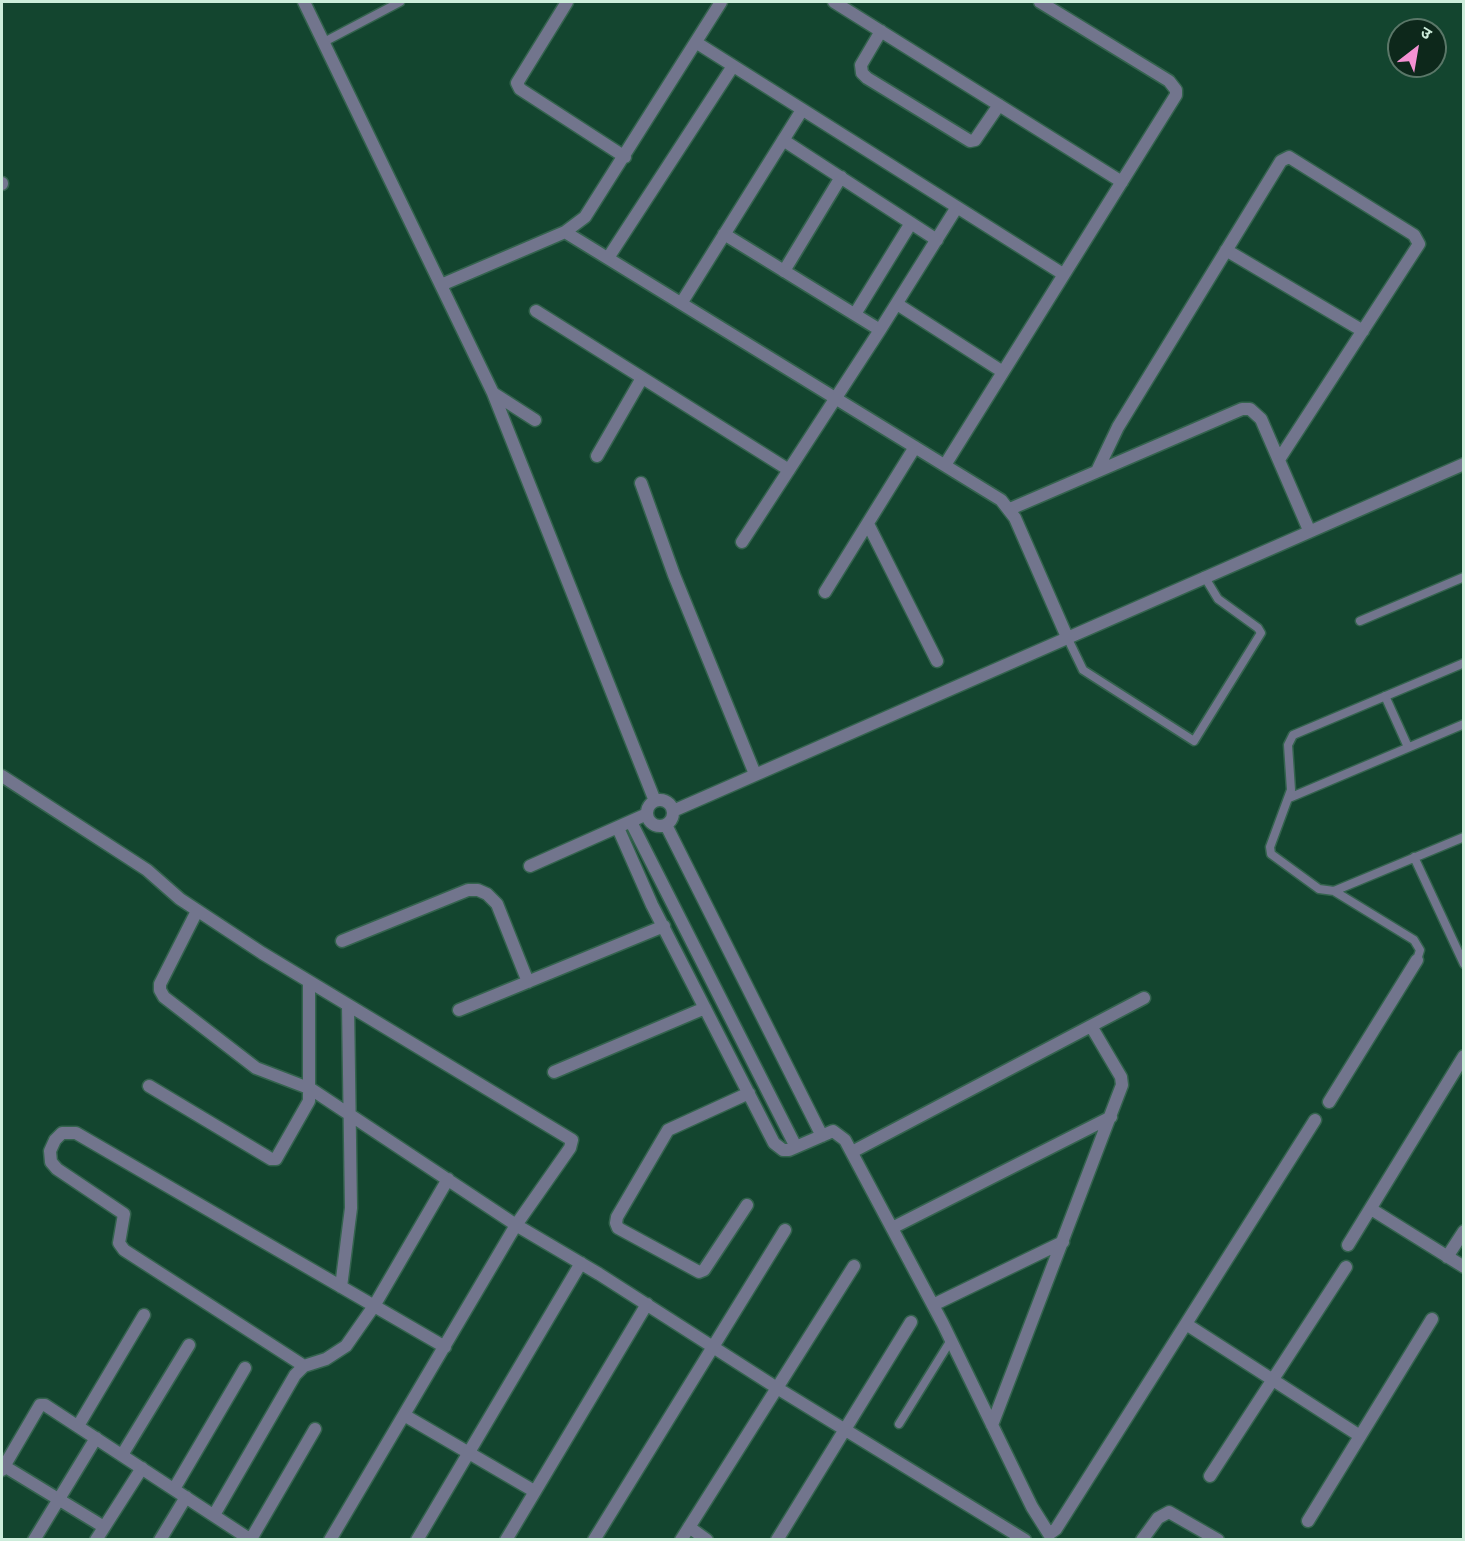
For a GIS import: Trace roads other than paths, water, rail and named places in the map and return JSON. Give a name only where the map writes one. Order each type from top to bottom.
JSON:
[{"type":"street","points":[[305,2],[493,393],[655,801]]},
{"type":"street","points":[[567,2],[517,83],[519,89],[625,157]]},
{"type":"street","points":[[441,285],[565,232],[592,210],[722,2]]},
{"type":"street","points":[[834,2],[1122,182]]},
{"type":"street","points":[[945,465],[1176,95],[1176,90],[1169,81],[1040,2]]},
{"type":"street","points":[[880,31],[861,65],[862,72],[877,84],[970,141],[975,140],[999,105]]},
{"type":"street","points":[[697,43],[1064,274]]},
{"type":"street","points":[[608,258],[733,66]]},
{"type":"street","points":[[682,302],[802,110]]},
{"type":"street","points":[[783,140],[937,240]]},
{"type":"street","points":[[1097,471],[1118,427],[1285,157],[1293,158],[1417,238],[1417,248],[1280,458]]},
{"type":"street","points":[[784,271],[841,177]]},
{"type":"street","points":[[742,542],[897,304],[957,207]]},
{"type":"street","points":[[855,314],[911,223]]},
{"type":"street","points":[[565,232],[1001,500],[1010,509],[1067,637]]},
{"type":"street","points":[[724,234],[880,330]]},
{"type":"street","points":[[1226,250],[1363,330]]},
{"type":"street","points":[[897,304],[1003,372]]},
{"type":"street","points":[[536,311],[789,470]]},
{"type":"street","points":[[597,456],[642,378]]},
{"type":"street","points":[[493,393],[535,420]]},
{"type":"street","points":[[1010,509],[1242,409],[1256,412],[1280,458],[1309,530]]},
{"type":"street","points":[[825,592],[915,447]]},
{"type":"street","points":[[673,811],[1204,576],[1464,464]]},
{"type":"street","points":[[641,483],[674,575],[755,774]]},
{"type":"street","points":[[868,524],[937,661]]},
{"type":"street","points":[[2,776],[147,870],[197,911],[309,982],[572,1140],[570,1148],[516,1225],[330,1539]]},
{"type":"street","points":[[662,800],[669,804],[673,811],[672,819],[666,825],[658,826],[650,822],[647,814],[648,806],[655,801],[662,800]]},
{"type":"street","points":[[530,866],[647,814]]},
{"type":"street","points":[[631,822],[796,1147]]},
{"type":"street","points":[[666,825],[822,1136]]},
{"type":"street","points":[[618,828],[664,927],[778,1148],[789,1150],[837,1132],[852,1152],[951,1340],[1047,1533],[1052,1534],[1315,1120]]},
{"type":"street","points":[[342,941],[468,890],[478,890],[488,894],[496,904],[528,982]]},
{"type":"street","points":[[197,911],[160,984],[164,997],[256,1068],[311,1089],[516,1225],[1025,1539]]},
{"type":"street","points":[[459,1010],[664,927]]},
{"type":"street","points":[[1329,1102],[1417,960]]},
{"type":"street","points":[[149,1086],[272,1159],[279,1156],[304,1112],[311,1089],[309,982]]},
{"type":"street","points":[[852,1152],[1144,998]]},
{"type":"street","points":[[341,1287],[351,1208],[348,1005]]},
{"type":"street","points":[[554,1072],[705,1008]]},
{"type":"street","points":[[992,1425],[1120,1091],[1121,1077],[1091,1026]]},
{"type":"street","points":[[1348,1245],[1464,1056]]},
{"type":"street","points":[[747,1205],[704,1270],[699,1272],[618,1228],[616,1223],[617,1217],[668,1130],[749,1093]]},
{"type":"street","points":[[892,1228],[1111,1117]]},
{"type":"street","points":[[304,1366],[285,1351],[124,1251],[118,1243],[124,1214],[57,1169],[51,1162],[50,1151],[55,1140],[62,1133],[76,1134],[445,1347]]},
{"type":"street","points":[[213,1515],[287,1387],[304,1366],[326,1359],[346,1346],[374,1306],[448,1179]]},
{"type":"street","points":[[1371,1209],[1464,1267]]},
{"type":"street","points":[[594,1539],[785,1230]]},
{"type":"street","points":[[1447,1257],[1464,1231]]},
{"type":"street","points":[[933,1305],[1063,1242]]},
{"type":"street","points":[[417,1539],[581,1263]]},
{"type":"street","points":[[681,1539],[854,1266]]},
{"type":"street","points":[[1210,1476],[1346,1267]]},
{"type":"street","points":[[506,1539],[647,1304]]},
{"type":"street","points":[[78,1426],[144,1315]]},
{"type":"street","points":[[1308,1521],[1432,1319]]},
{"type":"street","points":[[777,1539],[910,1322]]},
{"type":"street","points":[[1186,1324],[1360,1436]]},
{"type":"street","points":[[122,1455],[189,1345]]},
{"type":"street","points":[[174,1489],[245,1368]]},
{"type":"street","points":[[104,1527],[3,1468],[40,1405],[49,1407],[251,1539],[315,1429]]},
{"type":"street","points":[[404,1415],[534,1491]]},
{"type":"street","points":[[34,1539],[96,1438]]},
{"type":"street","points":[[96,1539],[142,1468]]},
{"type":"street","points":[[160,1539],[186,1497]]},
{"type":"street","points":[[1142,1539],[1158,1518],[1169,1512],[1218,1539]]},
{"type":"street","points":[[688,1527],[707,1539]]},
{"type":"lane","points":[[324,42],[400,2]]},
{"type":"lane","points":[[1067,637],[1083,670],[1194,741],[1261,633],[1258,628],[1218,598],[1204,576]]},
{"type":"lane","points":[[1360,621],[1464,578]]},
{"type":"lane","points":[[1417,960],[1420,950],[1414,940],[1334,891],[1319,889],[1271,854],[1270,840],[1291,790],[1288,745],[1293,735],[1464,663]]},
{"type":"lane","points":[[1385,696],[1408,747]]},
{"type":"lane","points":[[1289,798],[1464,724]]},
{"type":"lane","points":[[1334,891],[1464,837]]},
{"type":"lane","points":[[1414,857],[1464,964]]},
{"type":"lane","points":[[899,1424],[951,1340]]}]
